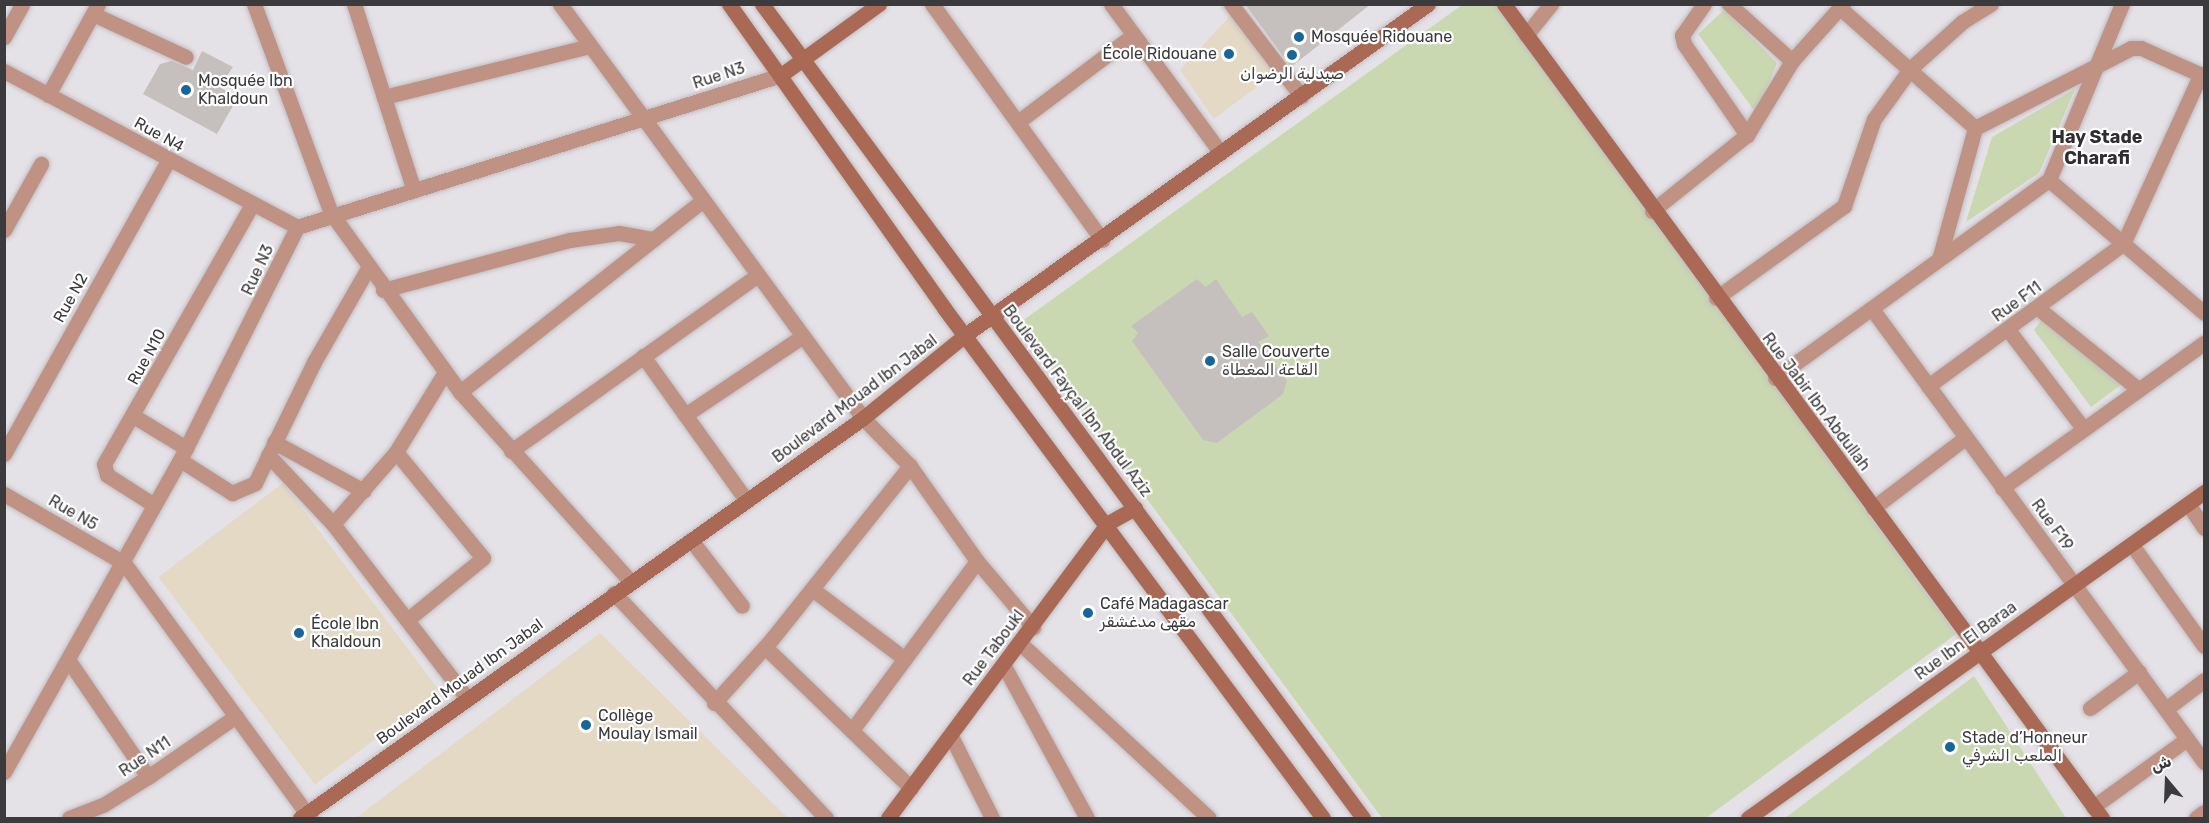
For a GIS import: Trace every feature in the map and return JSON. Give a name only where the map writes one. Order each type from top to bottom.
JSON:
[{"type":"main road","points":[[729,4],[965,335],[1108,523],[1323,819]]},
{"type":"main road","name":"Boulevard Fayçal Ibn Abdul Aziz","points":[[762,4],[1363,819]]},
{"type":"main road","points":[[781,75],[879,4]]},
{"type":"main road","name":"Boulevard Mouad Ibn Jabal","points":[[305,817],[630,581],[863,418],[965,335],[993,319],[1300,96],[1410,10],[1428,4]]},
{"type":"main road","name":"Rue Jabir Ibn Abdullah","points":[[1504,4],[1652,211],[2097,813]]},
{"type":"main road","name":"Rue Ibn El Baraa","points":[[1748,819],[2205,492]]},
{"type":"main road","name":"Rue Taboukl","points":[[888,819],[1021,644],[1108,523],[1135,508]]},
{"type":"street","points":[[4,37],[22,4]]},
{"type":"street","points":[[254,4],[331,213],[383,290],[460,392],[630,581]]},
{"type":"street","points":[[354,4],[413,188]]},
{"type":"street","points":[[560,4],[863,418],[910,466],[977,561],[1033,627]]},
{"type":"street","points":[[932,4],[1019,121],[1102,240]]},
{"type":"street","points":[[1111,4],[1221,153]]},
{"type":"street","points":[[1231,4],[1300,96]]},
{"type":"street","points":[[1526,35],[1551,4]]},
{"type":"street","points":[[1704,4],[1682,35],[1684,44],[1747,135]]},
{"type":"street","points":[[1729,4],[1792,61]]},
{"type":"street","points":[[1716,298],[1844,206],[1869,126],[1911,68],[1955,27],[1991,4]]},
{"type":"street","points":[[1775,378],[1872,309],[1940,256],[2049,180],[2122,4]]},
{"type":"street","points":[[1652,211],[1747,135],[1792,61],[1842,6],[1975,128]]},
{"type":"street","points":[[48,95],[95,9],[186,57]]},
{"type":"street","points":[[1019,121],[1133,35]]},
{"type":"street","points":[[384,98],[590,46]]},
{"type":"street","points":[[1940,256],[1975,128],[2099,62],[2141,48],[2203,75],[2123,244]]},
{"type":"street","name":"Rue N4","points":[[4,71],[251,206],[297,227]]},
{"type":"street","name":"Rue N3","points":[[4,772],[69,661],[183,454],[297,227],[331,213],[644,119],[781,75]]},
{"type":"street","name":"Rue N2","points":[[4,454],[168,160]]},
{"type":"street","points":[[4,230],[41,164]]},
{"type":"street","points":[[2049,180],[2204,312]]},
{"type":"street","points":[[460,392],[702,201]]},
{"type":"street","name":"Rue N10","points":[[154,505],[103,468],[135,417],[251,206]]},
{"type":"street","points":[[383,290],[570,240],[619,233],[653,239]]},
{"type":"street","name":"Rue F11","points":[[1928,386],[2009,331],[2123,244]]},
{"type":"street","points":[[135,417],[232,493],[255,483],[368,268]]},
{"type":"street","points":[[511,451],[758,275]]},
{"type":"street","name":"Rue F19","points":[[1872,309],[2205,762]]},
{"type":"street","points":[[2039,309],[2138,389]]},
{"type":"street","points":[[2009,331],[2083,428]]},
{"type":"street","points":[[686,415],[803,336]]},
{"type":"street","points":[[2002,488],[2205,343]]},
{"type":"street","points":[[643,356],[747,501]]},
{"type":"street","points":[[333,524],[396,452],[445,372]]},
{"type":"street","points":[[1873,508],[1965,438]]},
{"type":"street","points":[[271,449],[364,491]]},
{"type":"street","points":[[271,449],[333,524],[468,699]]},
{"type":"street","points":[[396,452],[483,558],[407,620]]},
{"type":"street","points":[[714,703],[765,647],[910,466]]},
{"type":"street","name":"Rue N5","points":[[4,494],[124,562]]},
{"type":"street","points":[[2188,504],[2205,528]]},
{"type":"street","points":[[691,540],[742,606]]},
{"type":"street","points":[[2132,545],[2205,646]]},
{"type":"street","points":[[852,730],[977,561]]},
{"type":"street","points":[[124,562],[236,716],[305,817]]},
{"type":"street","points":[[812,589],[904,659]]},
{"type":"street","points":[[614,593],[714,703],[826,819]]},
{"type":"street","points":[[1021,644],[1204,817]]},
{"type":"street","points":[[765,647],[911,788]]},
{"type":"street","points":[[69,661],[148,777]]},
{"type":"street","points":[[1004,666],[1087,819]]},
{"type":"street","points":[[2090,708],[2139,672]]},
{"type":"street","points":[[2166,709],[2205,680]]},
{"type":"street","name":"Rue N11","points":[[69,819],[103,805],[236,716]]},
{"type":"street","points":[[951,736],[992,819]]},
{"type":"street","points":[[2097,813],[2187,739]]},
{"type":"street","points":[[2196,819],[2205,812]]},
{"type":"shaded area","name":"École Ridouane","points":[[1231,15],[1276,72],[1214,119],[1180,70]]},
{"type":"shaded area","name":"École Ibn Khaldoun","points":[[283,483],[439,691],[315,785],[158,577]]},
{"type":"shaded area","name":"Collège Moulay Ismail","points":[[600,633],[788,818],[357,817]]},
{"type":"green space","points":[[1462,5],[1496,5],[1956,634],[1706,818],[1382,818],[1018,324]]},
{"type":"green space","points":[[1724,10],[1777,63],[1756,113],[1698,34]]},
{"type":"green space","points":[[2075,89],[2039,173],[1966,222],[1992,137]]},
{"type":"green space","points":[[2043,318],[2122,384],[2091,407],[2034,330]]},
{"type":"green space","name":"Stade d’Honneur الملعب الشرفي","points":[[1974,676],[2066,818],[1785,818]]},
{"type":"building","name":"Mosquée Ridouane","points":[[1245,4],[1371,4],[1291,67]]},
{"type":"building","name":"Mosquée Ibn Khaldoun","points":[[202,51],[233,67],[219,87],[238,97],[217,134],[143,94],[160,64],[172,61],[193,70]]},
{"type":"building","name":"Salle Couverte القاعة المغطاة","points":[[1197,279],[1206,287],[1216,279],[1242,317],[1252,312],[1269,336],[1258,342],[1287,381],[1283,394],[1217,443],[1203,440],[1132,341],[1138,333],[1131,326]]},
{"type":"place","name":"Mosquée Ridouane","points":[[1299,37]]},
{"type":"place","name":"École Ridouane","points":[[1229,54]]},
{"type":"place","name":"صيدلية الرضوان","points":[[1292,55]]},
{"type":"place","name":"Mosquée Ibn Khaldoun","points":[[186,90]]},
{"type":"place","name":"Salle Couverte القاعة المغطاة","points":[[1210,361]]},
{"type":"place","name":"Café Madagascar مقهى مدغشقر","points":[[1088,613]]},
{"type":"place","name":"École Ibn Khaldoun","points":[[299,633]]},
{"type":"place","name":"Collège Moulay Ismail","points":[[586,725]]},
{"type":"place","name":"Stade d’Honneur الملعب الشرفي","points":[[1950,747]]},
{"type":"district","name":"Hay Stade Charafi","points":[[2097,148]]}]
